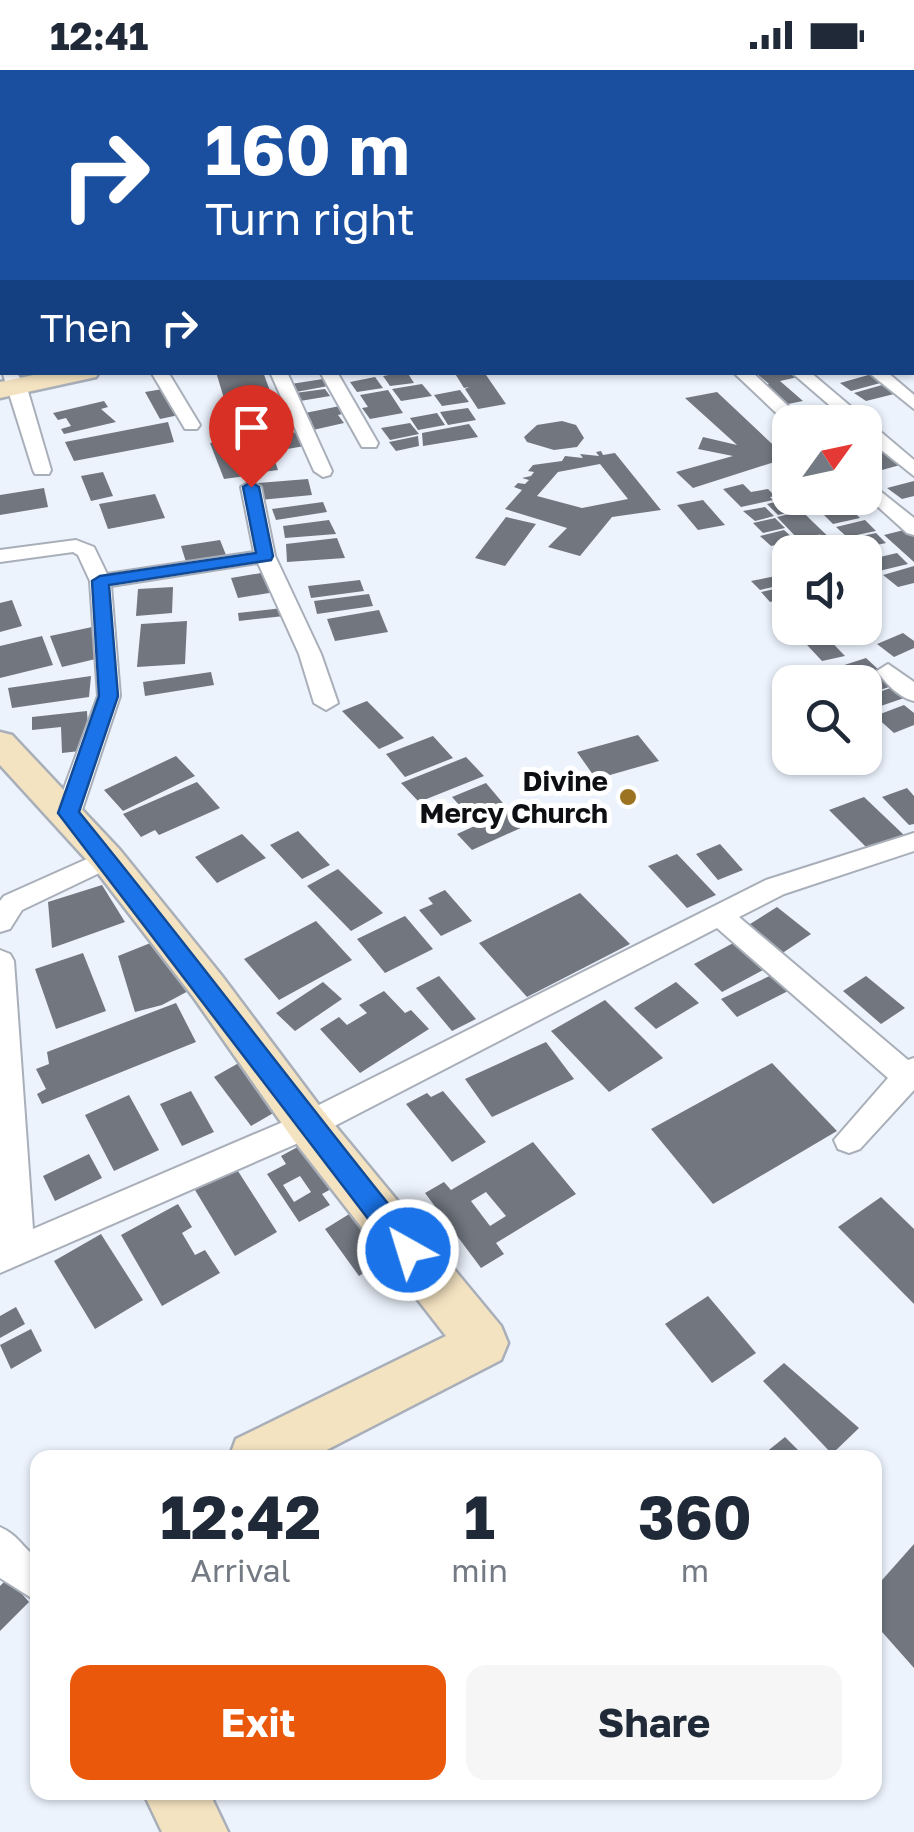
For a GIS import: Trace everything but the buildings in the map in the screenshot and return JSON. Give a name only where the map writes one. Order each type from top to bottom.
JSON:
[{"type":"street","points":[[42,470],[8,384],[67,375]]},
{"type":"street","points":[[161,375],[191,425]]},
{"type":"street","points":[[279,375],[323,471]]},
{"type":"street","points":[[330,375],[368,443]]},
{"type":"street","points":[[744,375],[777,405]]},
{"type":"street","points":[[803,375],[838,405]]},
{"type":"street","points":[[880,375],[914,404]]},
{"type":"street","points":[[882,443],[914,470]]},
{"type":"street","points":[[251,487],[265,556],[310,654],[326,703]]},
{"type":"street","points":[[882,500],[914,529]]},
{"type":"street","points":[[0,556],[76,546],[87,551],[100,581],[109,696],[68,813]]},
{"type":"street","points":[[100,581],[265,556]]},
{"type":"street","points":[[914,664],[888,671],[914,694]]},
{"type":"street","points":[[0,743],[108,859],[308,1125],[483,1343],[271,1450]]},
{"type":"street","points":[[0,962],[9,1254],[308,1125],[775,887],[914,842]]},
{"type":"street","points":[[0,922],[13,903],[108,859]]},
{"type":"street","points":[[718,914],[911,1074],[849,1140]]},
{"type":"street","points":[[0,1546],[10,1562],[30,1577]]},
{"type":"street","points":[[179,1800],[197,1832]]},
{"type":"place","name":"Divine Mercy Church","points":[[628,797]]},
{"type":"route","points":[[251,487],[265,556],[100,581],[109,696],[68,813],[108,859],[308,1125],[408,1250]]}]
